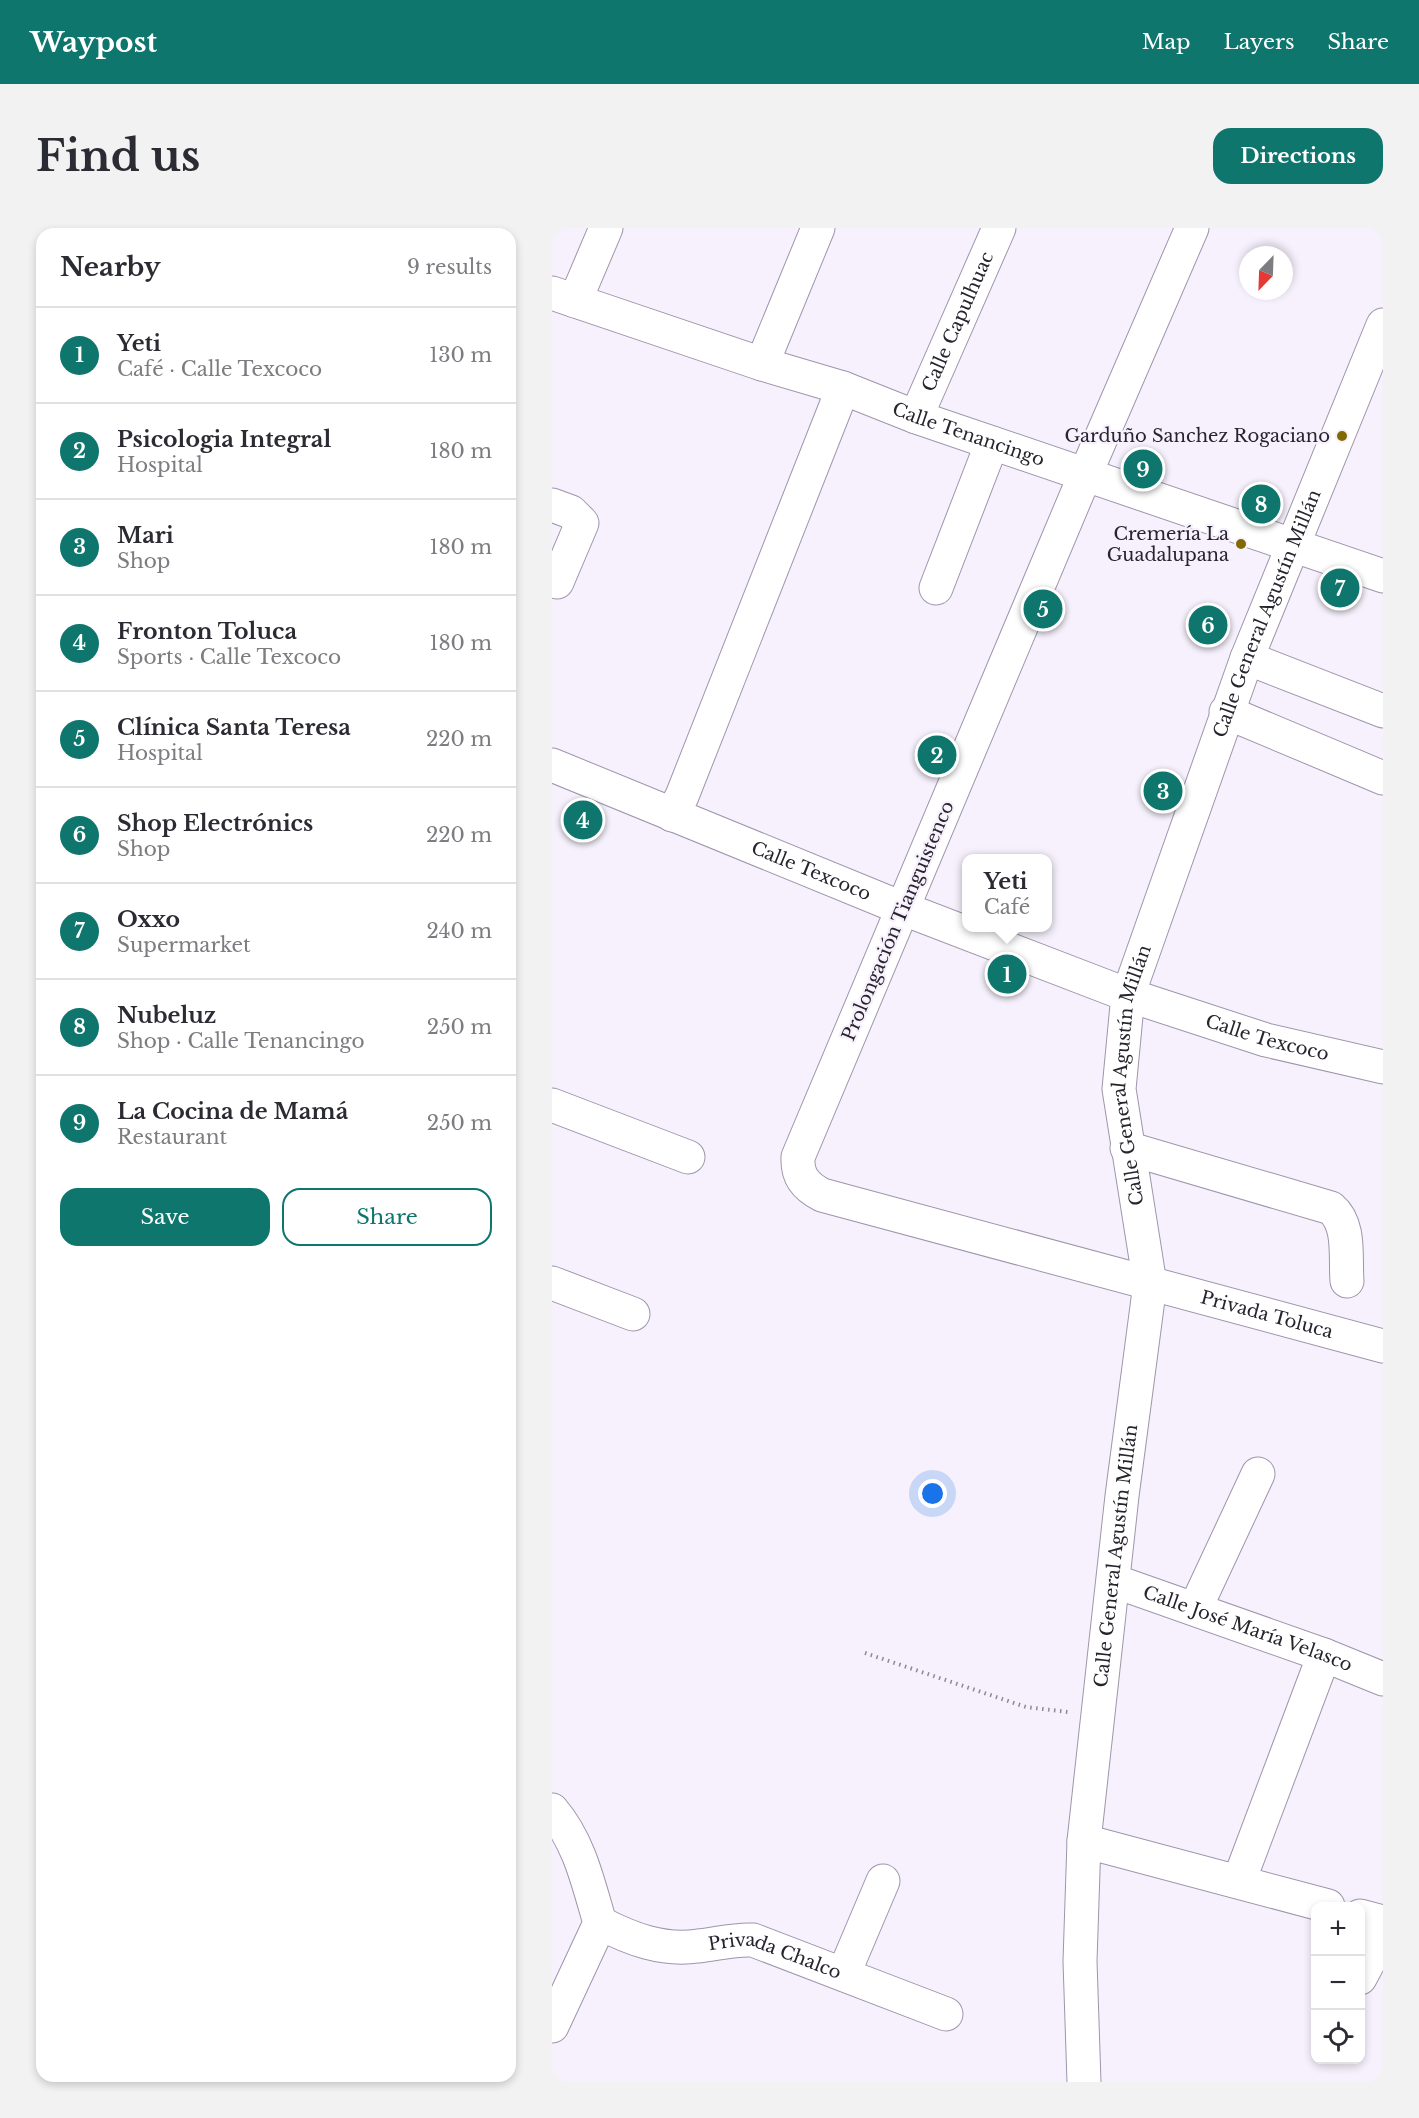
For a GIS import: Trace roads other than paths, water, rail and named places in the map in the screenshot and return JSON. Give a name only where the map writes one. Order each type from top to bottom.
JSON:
[{"type":"street","points":[[564,297],[606,228]]},
{"type":"street","points":[[762,364],[818,228]]},
{"type":"street","name":"Calle Capulhuac","points":[[916,417],[999,228]]},
{"type":"street","name":"Prolongación Tianguistenco","points":[[1149,1284],[822,1195],[803,1181],[797,1169],[798,1156],[1085,475],[1192,228]]},
{"type":"street","name":"Calle Tenancingo","points":[[564,297],[762,364],[843,388],[916,417],[1383,576]]},
{"type":"street","name":"Calle General Agustín Millán","points":[[1084,2082],[1080,1961],[1084,1840],[1096,1715],[1149,1284],[1119,1089],[1128,994],[1226,712],[1383,325]]},
{"type":"street","points":[[672,815],[843,388]]},
{"type":"street","points":[[936,588],[992,443]]},
{"type":"street","points":[[552,505],[571,512],[582,523],[557,582]]},
{"type":"street","points":[[1247,658],[1383,711]]},
{"type":"street","points":[[1226,712],[1383,777]]},
{"type":"street","name":"Calle Texcoco","points":[[552,765],[962,931]]},
{"type":"street","name":"Calle Texcoco","points":[[964,932],[1128,994],[1266,1040],[1383,1067]]},
{"type":"street","points":[[552,1106],[688,1157]]},
{"type":"street","points":[[1127,1148],[1331,1208],[1340,1215],[1344,1224],[1347,1281]]},
{"type":"street","points":[[552,1283],[633,1314]]},
{"type":"street","name":"Privada Toluca","points":[[1149,1284],[1383,1346]]},
{"type":"street","points":[[1195,1609],[1258,1474]]},
{"type":"street","name":"Calle José María Velasco","points":[[1114,1581],[1324,1655],[1383,1679]]},
{"type":"street","points":[[1239,1881],[1324,1655]]},
{"type":"street","points":[[552,1810],[569,1830],[600,1923],[552,2026]]},
{"type":"street","points":[[1084,1840],[1314,1902]]},
{"type":"street","points":[[844,1973],[883,1881]]},
{"type":"street","points":[[1365,1917],[1383,1922]]},
{"type":"street","name":"Privada Chalco","points":[[600,1923],[632,1940],[661,1945],[699,1946],[736,1940],[753,1940],[946,2014]]},
{"type":"street","points":[[1365,1969],[1383,1935]]},
{"type":"place","name":"Garduño Sanchez Rogaciano","points":[[1342,436]]},
{"type":"place","name":"La Cocina de Mamá","points":[[1143,469]]},
{"type":"place","name":"Nubeluz","points":[[1261,504]]},
{"type":"place","name":"Cremería La Guadalupana","points":[[1241,544]]},
{"type":"place","name":"Oxxo","points":[[1340,588]]},
{"type":"place","name":"Clínica Santa Teresa","points":[[1043,609]]},
{"type":"place","name":"Shop Electrónics","points":[[1208,625]]},
{"type":"place","name":"Psicologia Integral","points":[[937,755]]},
{"type":"place","name":"Mari","points":[[1163,791]]},
{"type":"place","name":"Fronton Toluca","points":[[583,820]]},
{"type":"place","name":"Yeti","points":[[1007,974]]}]
